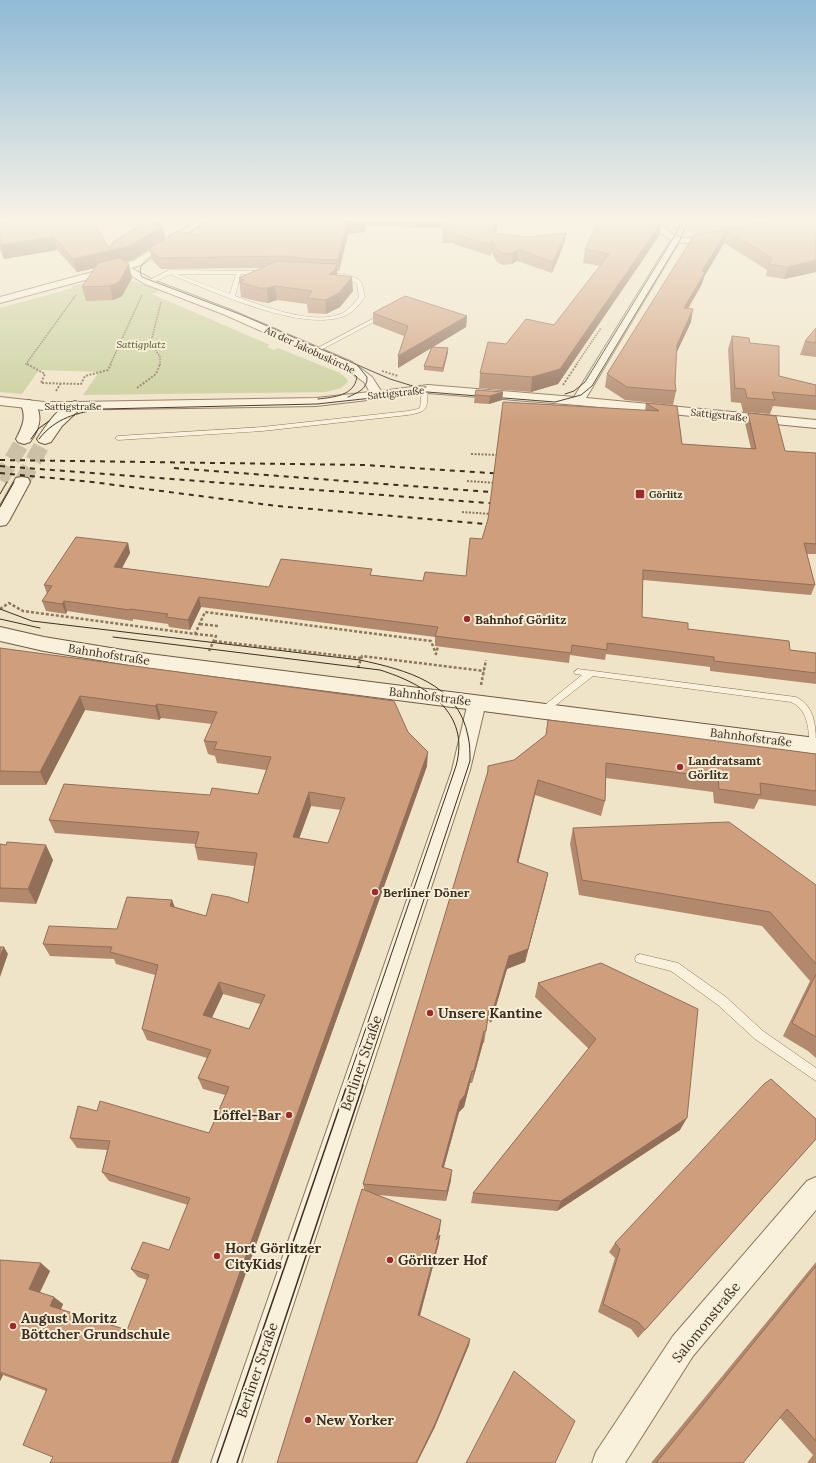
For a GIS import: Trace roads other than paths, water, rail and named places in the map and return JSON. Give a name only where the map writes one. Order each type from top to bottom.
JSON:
[{"type":"main road","points":[[24,439],[33,422],[33,416],[29,405]]},
{"type":"main road","points":[[45,439],[56,423],[75,406]]},
{"type":"main road","points":[[0,521],[22,482]]},
{"type":"main road","name":"Bahnhofstraße","points":[[0,634],[44,644],[141,660],[476,709],[544,710],[815,746]]},
{"type":"main road","name":"Bahnhofstraße","points":[[0,641],[44,644]]},
{"type":"street","points":[[0,300],[54,286]]},
{"type":"street","name":"An der Jakobuskirche","points":[[159,286],[227,312],[353,368],[368,380],[378,395]]},
{"type":"street","points":[[578,401],[647,286]]},
{"type":"street","name":"Sattigstraße","points":[[0,401],[29,405],[75,406],[316,402],[424,389],[578,401],[816,424]]},
{"type":"street","name":"Berliner Straße","points":[[226,1463],[461,770],[476,709]]},
{"type":"street","name":"Salomonstraße","points":[[607,1463],[683,1346],[816,1190]]},
{"type":"lane","points":[[205,286],[260,306],[309,318],[336,317],[354,308],[362,297],[360,286]]},
{"type":"lane","points":[[230,296],[233,295],[235,286]]},
{"type":"lane","points":[[315,350],[388,312]]},
{"type":"lane","points":[[118,438],[262,429],[408,413],[423,408],[424,389]]},
{"type":"lane","points":[[578,672],[799,701],[808,710],[815,746]]},
{"type":"lane","points":[[544,710],[590,673]]},
{"type":"lane","points":[[640,959],[674,967],[722,1001],[759,1035],[816,1075]]},
{"type":"tunnel","points":[[0,480],[24,439]]},
{"type":"tunnel","points":[[22,482],[45,439]]},
{"type":"tram line","points":[[166,286],[242,315],[390,379],[416,387],[426,387]]},
{"type":"tram line","points":[[565,394],[574,391],[585,382],[644,286]]},
{"type":"tram line","points":[[39,439],[52,426],[68,417],[103,409],[317,404],[427,392],[555,402],[581,395],[592,386],[652,286]]},
{"type":"tram line","points":[[316,354],[347,368],[357,377],[355,383],[348,392],[337,396],[318,399]]},
{"type":"tram line","points":[[348,397],[355,394],[366,385],[367,377],[358,366]]},
{"type":"tram line","points":[[31,439],[38,429],[49,421]]},
{"type":"tram line","points":[[0,494],[7,482]]},
{"type":"tram line","points":[[0,507],[14,482]]},
{"type":"tram line","points":[[0,609],[32,621],[360,660],[412,674],[442,691],[453,703],[462,718],[468,736],[470,745],[470,761],[362,1086]]},
{"type":"tram line","points":[[0,619],[40,628]]},
{"type":"tram line","points":[[113,637],[380,670],[413,683],[428,692],[440,703],[450,716],[457,730],[459,747],[456,766],[346,1086]]},
{"type":"tram line","points":[[217,1463],[347,1085]]},
{"type":"tram line","points":[[237,1463],[363,1085]]},
{"type":"railway","points":[[0,460],[365,465],[506,474]]},
{"type":"railway","points":[[0,466],[501,504]]},
{"type":"railway","points":[[174,468],[503,493]]},
{"type":"railway","points":[[0,473],[92,482],[277,506],[497,525]]},
{"type":"place","name":"Görlitz","points":[[640,494]]},
{"type":"place","name":"Bahnhof Görlitz","points":[[467,619]]},
{"type":"place","name":"Landratsamt Görlitz","points":[[680,767]]},
{"type":"place","name":"Berliner Döner","points":[[375,892]]},
{"type":"place","name":"Unsere Kantine","points":[[430,1013]]},
{"type":"place","name":"Löffel-Bar","points":[[289,1115]]},
{"type":"place","name":"Hort Görlitzer CityKids","points":[[217,1256]]},
{"type":"place","name":"Görlitzer Hof","points":[[390,1260]]},
{"type":"place","name":"August Moritz Böttcher Grundschule","points":[[13,1326]]},
{"type":"place","name":"New Yorker","points":[[308,1420]]},
{"type":"park label","name":"Sattigplatz","points":[[141,344]]}]
